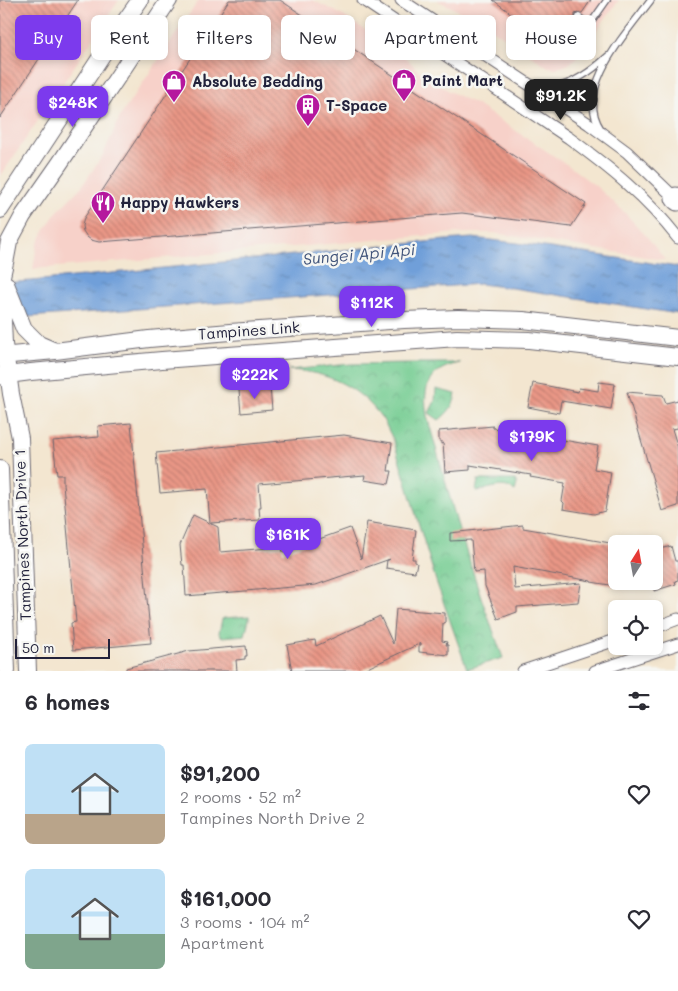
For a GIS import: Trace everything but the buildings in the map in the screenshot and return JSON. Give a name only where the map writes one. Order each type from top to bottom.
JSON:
[{"type":"street","points":[[0,210],[140,0]]},
{"type":"street","name":"Tampines North Drive 1","points":[[28,671],[20,438],[5,375],[3,355],[2,276],[9,242],[23,216],[169,0]]},
{"type":"street","points":[[363,0],[602,162],[647,202],[678,238]]},
{"type":"street","points":[[401,0],[605,136],[627,152],[677,200]]},
{"type":"street","points":[[17,184],[27,193],[32,205]]},
{"type":"street","points":[[2,276],[24,329],[38,344],[55,351]]},
{"type":"street","points":[[458,318],[489,326],[497,330],[501,339]]},
{"type":"street","name":"Tampines Link","points":[[3,355],[230,332],[458,318],[523,320],[678,338]]},
{"type":"street","name":"Tampines Link","points":[[5,375],[162,360],[457,338],[528,340],[678,357]]},
{"type":"street","name":"Tampines North Drive 1","points":[[0,469],[7,671]]},
{"type":"street","points":[[663,625],[678,619]]},
{"type":"street","points":[[523,671],[608,643]]},
{"type":"street","points":[[595,671],[678,644]]},
{"type":"lane","points":[[596,15],[607,0]]},
{"type":"lane","points":[[605,136],[597,124],[592,102],[595,89],[612,53],[651,0]]},
{"type":"lane","points":[[532,86],[555,87],[567,84],[597,66],[612,53]]},
{"type":"shaded area","points":[[0,0],[119,0],[109,15],[91,15],[91,42],[81,57],[81,15],[15,15],[15,60],[79,60],[0,177]]},
{"type":"shaded area","name":"T-Space","points":[[199,0],[312,0],[335,11],[341,15],[281,15],[281,60],[355,60],[355,24],[365,30],[365,60],[408,60],[419,71],[449,91],[477,105],[569,166],[597,187],[624,212],[665,260],[494,233],[457,233],[33,269],[37,245],[44,231],[56,213],[82,186],[103,155],[121,115],[158,60],[168,60],[168,46],[178,31],[178,60],[271,60],[271,15],[189,15]]},
{"type":"shaded area","points":[[437,0],[619,0],[596,31],[596,15],[506,15],[506,39],[496,32],[496,15],[466,15]]},
{"type":"shaded area","points":[[538,60],[574,60],[562,67],[548,67]]},
{"type":"green space","points":[[460,363],[441,370],[430,381],[426,396],[427,416],[457,523],[503,658],[467,669],[436,581],[393,439],[383,420],[363,397],[341,383],[317,374],[289,370],[351,364]]},
{"type":"green space","points":[[436,389],[456,394],[450,409],[439,420],[429,413],[435,401]]},
{"type":"green space","points":[[478,480],[515,480],[517,484],[515,491],[501,486],[476,491]]},
{"type":"green space","points":[[249,616],[245,635],[220,636],[222,619]]},
{"type":"water","name":"Sungei Api Api","points":[[473,238],[678,267],[678,314],[480,284],[0,319],[0,283]]},
{"type":"place","name":"Paint Mart","points":[[404,102]]},
{"type":"place","name":"Absolute Bedding","points":[[174,103]]},
{"type":"place","name":"T-Space","points":[[308,127]]},
{"type":"place","name":"Happy Hawkers","points":[[103,224]]}]
